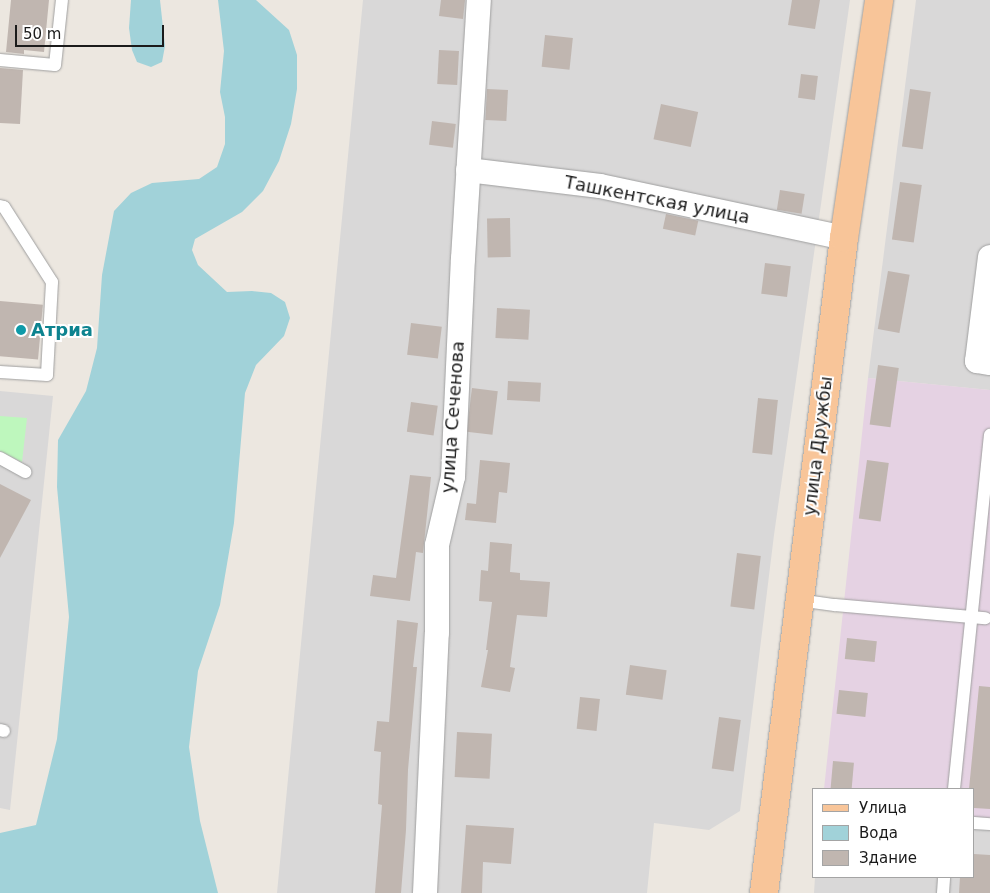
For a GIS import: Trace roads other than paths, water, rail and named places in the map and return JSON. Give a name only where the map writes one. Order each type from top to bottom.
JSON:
[{"type":"main road","name":"улица Дружбы","points":[[764,893],[798,600],[844,238],[879,0]]},
{"type":"street","name":"улица Сеченова","points":[[425,893],[437,633],[437,545],[453,477],[468,170],[479,0]]},
{"type":"street","name":"Ташкентская улица","points":[[468,170],[600,186],[844,238]]},
{"type":"street","points":[[984,362],[990,257]]},
{"type":"lane","points":[[0,60],[55,65],[62,0]]},
{"type":"lane","points":[[0,206],[4,207],[52,282],[47,375],[0,372]]},
{"type":"lane","points":[[954,788],[990,435]]},
{"type":"lane","points":[[0,458],[25,472]]},
{"type":"lane","points":[[798,600],[985,618]]},
{"type":"lane","points":[[975,823],[990,824]]},
{"type":"lane","points":[[943,893],[944,878]]},
{"type":"water","points":[[131,0],[160,0],[165,46],[162,62],[151,67],[137,62],[132,50],[129,28]]},
{"type":"water","points":[[218,0],[256,0],[289,30],[297,55],[297,89],[291,124],[279,161],[263,191],[242,212],[195,239],[192,250],[198,265],[227,292],[252,291],[271,293],[285,302],[290,318],[284,336],[256,365],[245,393],[234,523],[220,605],[198,671],[189,747],[200,821],[218,893],[0,893],[0,833],[36,825],[57,739],[69,617],[57,487],[58,440],[86,391],[97,348],[102,275],[114,211],[131,193],[152,183],[199,179],[217,167],[225,144],[225,117],[220,92],[224,51]]},
{"type":"place","name":"Атриа","points":[[21,330]]}]
